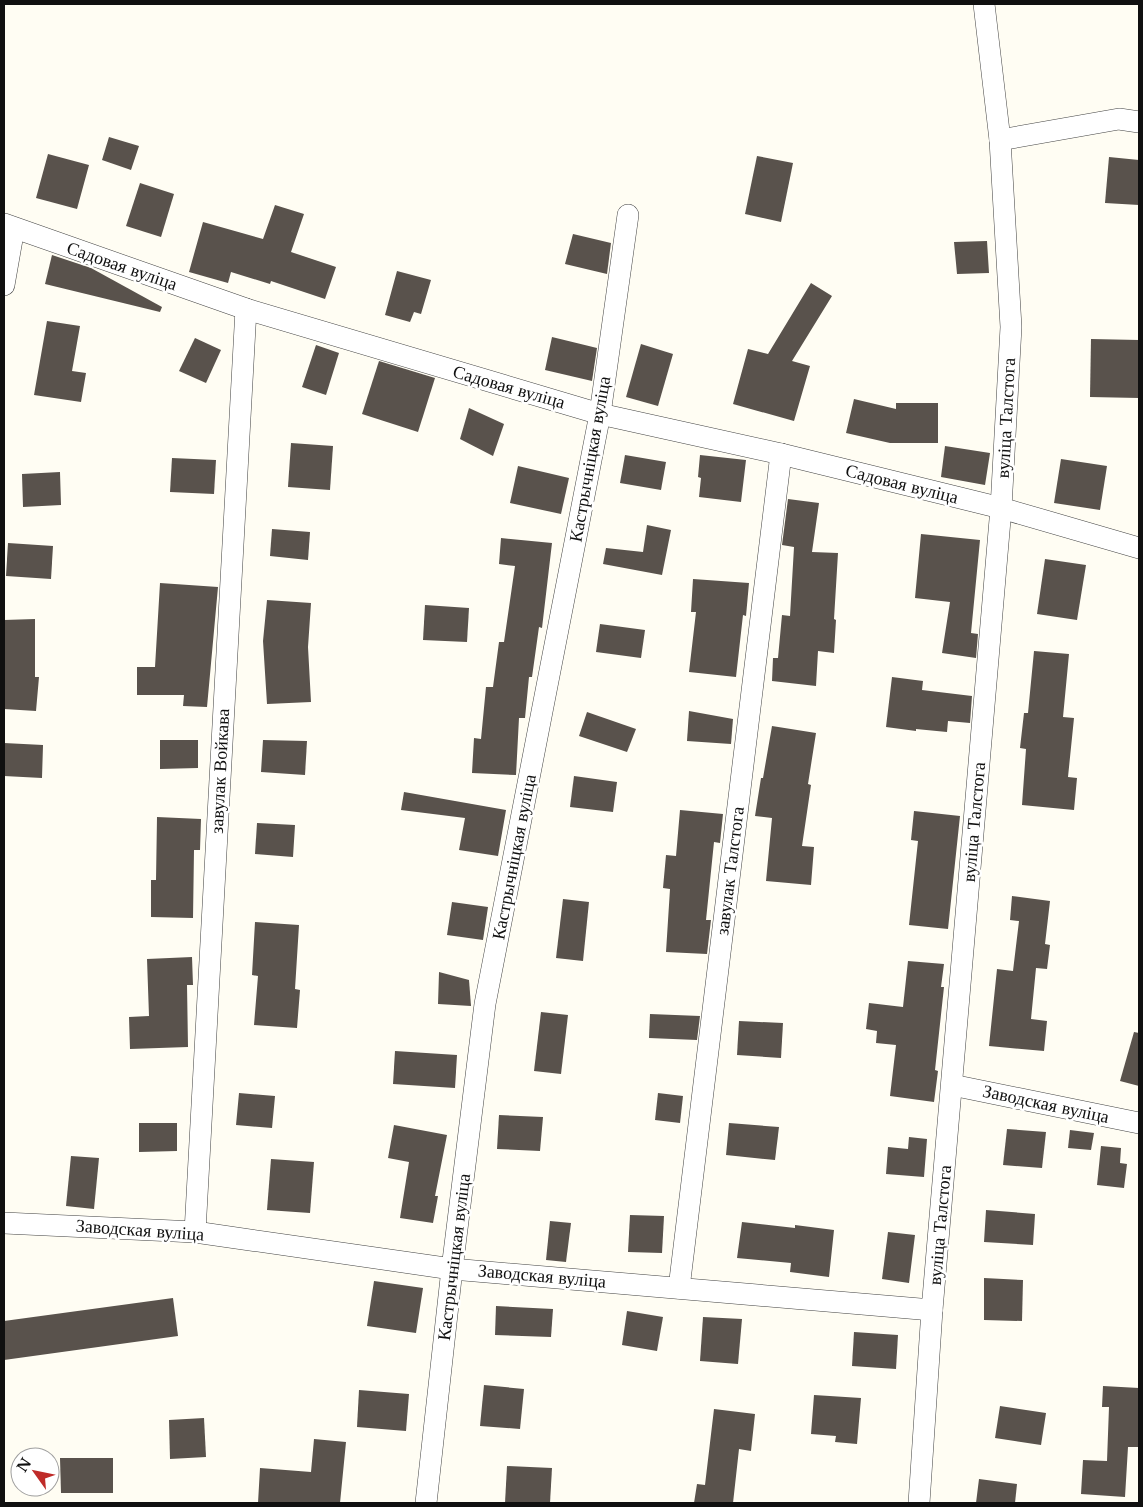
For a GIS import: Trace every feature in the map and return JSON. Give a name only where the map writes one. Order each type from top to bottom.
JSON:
[{"type":"street","name":"вуліца Талстога","points":[[919,1503],[932,1310],[1001,508],[1011,326],[1000,140],[984,4]]},
{"type":"street","points":[[1000,140],[1118,119],[1139,122]]},
{"type":"street","name":"Кастрычніцкая вуліца","points":[[426,1503],[452,1269],[485,1004],[600,414],[628,215]]},
{"type":"street","points":[[4,285],[9,226]]},
{"type":"street","name":"Садовая вуліца","points":[[9,226],[246,309],[600,414],[781,454],[1001,508],[1139,548]]},
{"type":"street","name":"завулак Войкава","points":[[195,1232],[246,309]]},
{"type":"street","name":"завулак Талстога","points":[[678,1288],[781,454]]},
{"type":"street","name":"Заводская вуліца","points":[[952,1085],[1139,1123]]},
{"type":"street","name":"Заводская вуліца","points":[[4,1223],[195,1232],[452,1269],[932,1310]]},
{"type":"building","points":[[109,137],[139,146],[131,170],[102,160]]},
{"type":"building","points":[[48,154],[89,165],[77,209],[36,198]]},
{"type":"building","points":[[757,156],[793,163],[781,222],[745,214]]},
{"type":"building","points":[[1109,157],[1139,160],[1139,205],[1105,203]]},
{"type":"building","points":[[140,183],[174,194],[161,237],[126,226]]},
{"type":"building","points":[[275,205],[304,214],[291,252],[336,267],[325,299],[271,281],[270,284],[231,272],[228,283],[189,272],[203,222],[263,239]]},
{"type":"building","points":[[573,234],[611,243],[607,274],[565,264]]},
{"type":"building","points":[[987,241],[989,273],[957,274],[954,242]]},
{"type":"building","points":[[52,255],[91,268],[162,307],[160,312],[45,284]]},
{"type":"building","points":[[397,271],[431,280],[421,314],[414,312],[410,322],[385,315]]},
{"type":"building","points":[[811,283],[832,296],[792,361],[810,366],[794,421],[733,404],[748,349],[768,354]]},
{"type":"building","points":[[47,321],[80,326],[72,371],[86,373],[81,402],[34,395]]},
{"type":"building","points":[[552,337],[597,348],[592,381],[545,370]]},
{"type":"building","points":[[195,338],[221,350],[206,383],[179,371]]},
{"type":"building","points":[[1091,339],[1139,340],[1139,398],[1090,397]]},
{"type":"building","points":[[641,344],[673,354],[658,406],[626,397]]},
{"type":"building","points":[[316,345],[339,353],[326,395],[302,387]]},
{"type":"building","points":[[379,361],[435,378],[418,432],[362,414]]},
{"type":"building","points":[[854,399],[896,409],[896,403],[938,403],[938,443],[890,443],[846,433]]},
{"type":"building","points":[[469,408],[504,424],[493,456],[460,439]]},
{"type":"building","points":[[291,443],[333,446],[330,490],[288,487]]},
{"type":"building","points":[[945,446],[990,453],[985,485],[941,477]]},
{"type":"building","points":[[625,455],[666,462],[661,490],[620,483]]},
{"type":"building","points":[[700,455],[746,460],[741,502],[699,497],[701,478],[698,477]]},
{"type":"building","points":[[172,458],[216,460],[214,494],[170,492]]},
{"type":"building","points":[[1061,459],[1107,466],[1100,510],[1054,503]]},
{"type":"building","points":[[518,466],[569,478],[561,514],[510,503]]},
{"type":"building","points":[[60,472],[61,505],[23,507],[22,474]]},
{"type":"building","points":[[788,499],[819,503],[812,552],[838,553],[834,653],[818,651],[816,686],[772,681],[773,658],[778,658],[782,615],[790,616],[794,547],[782,545]]},
{"type":"building","points":[[647,525],[671,530],[662,575],[603,564],[606,548],[643,552]]},
{"type":"building","points":[[272,529],[310,532],[308,560],[270,556]]},
{"type":"building","points":[[921,534],[980,540],[971,633],[978,634],[976,658],[942,653],[950,602],[915,598]]},
{"type":"building","points":[[501,538],[552,543],[542,628],[539,627],[532,677],[529,677],[525,718],[519,718],[516,775],[472,773],[474,738],[481,739],[486,687],[493,687],[499,642],[504,642],[515,566],[499,564]]},
{"type":"building","points":[[8,543],[53,546],[51,579],[6,576]]},
{"type":"building","points":[[1045,559],[1086,565],[1077,620],[1037,614]]},
{"type":"building","points":[[693,579],[749,583],[746,616],[743,615],[736,677],[689,672],[696,612],[691,612]]},
{"type":"building","points":[[160,583],[218,587],[207,707],[183,706],[184,695],[137,695],[137,667],[155,667]]},
{"type":"building","points":[[267,600],[311,603],[308,647],[311,702],[267,704],[263,641]]},
{"type":"building","points":[[425,605],[469,608],[467,642],[423,640]]},
{"type":"building","points":[[35,619],[35,677],[39,677],[36,711],[4,709],[4,620]]},
{"type":"building","points":[[600,624],[645,630],[641,658],[596,652]]},
{"type":"building","points":[[1034,651],[1069,654],[1063,717],[1074,718],[1068,777],[1077,778],[1074,810],[1022,805],[1026,749],[1020,748],[1024,713],[1028,713]]},
{"type":"building","points":[[892,677],[923,681],[922,690],[972,696],[970,723],[948,721],[947,732],[916,729],[916,731],[886,727]]},
{"type":"building","points":[[689,711],[733,719],[731,744],[687,741]]},
{"type":"building","points":[[587,712],[636,729],[627,752],[579,736]]},
{"type":"building","points":[[772,726],[816,733],[808,784],[811,785],[802,846],[814,847],[811,885],[766,881],[772,818],[755,816]]},
{"type":"building","points":[[160,740],[198,740],[198,768],[160,769]]},
{"type":"building","points":[[263,740],[307,741],[305,775],[261,772]]},
{"type":"building","points":[[4,743],[43,745],[42,778],[4,776]]},
{"type":"building","points":[[574,776],[617,782],[613,812],[570,807]]},
{"type":"building","points":[[404,792],[506,810],[498,856],[459,850],[465,818],[401,810]]},
{"type":"building","points":[[680,810],[723,814],[720,843],[714,842],[706,920],[711,920],[707,954],[666,952],[670,889],[663,888],[666,855],[676,856]]},
{"type":"building","points":[[914,811],[960,816],[948,929],[909,925],[918,841],[911,840]]},
{"type":"building","points":[[157,817],[201,819],[200,850],[194,850],[193,918],[151,917],[151,880],[156,880]]},
{"type":"building","points":[[257,823],[295,825],[293,857],[255,854]]},
{"type":"building","points":[[1012,896],[1050,901],[1045,944],[1050,945],[1047,969],[1036,968],[1031,1019],[1047,1021],[1044,1051],[989,1046],[997,969],[1013,971],[1019,921],[1010,920]]},
{"type":"building","points":[[563,899],[589,902],[583,961],[556,958]]},
{"type":"building","points":[[452,902],[488,907],[483,940],[447,935]]},
{"type":"building","points":[[255,922],[299,925],[295,989],[300,990],[297,1028],[254,1025],[258,976],[252,975]]},
{"type":"building","points":[[192,957],[193,985],[187,985],[188,1047],[130,1049],[129,1017],[149,1016],[147,959]]},
{"type":"building","points":[[908,961],[944,964],[941,987],[944,987],[935,1070],[938,1071],[934,1102],[890,1096],[896,1045],[876,1043],[877,1031],[866,1029],[869,1003],[903,1007]]},
{"type":"building","points":[[439,972],[469,980],[471,1006],[438,1004]]},
{"type":"building","points":[[541,1012],[568,1015],[561,1074],[534,1071]]},
{"type":"building","points":[[650,1014],[700,1016],[697,1040],[649,1038]]},
{"type":"building","points":[[739,1021],[783,1023],[781,1058],[737,1055]]},
{"type":"building","points":[[1134,1032],[1139,1033],[1139,1086],[1120,1081]]},
{"type":"building","points":[[395,1051],[457,1055],[455,1088],[393,1084]]},
{"type":"building","points":[[239,1093],[275,1096],[272,1128],[236,1125]]},
{"type":"building","points":[[658,1093],[683,1096],[680,1123],[655,1120]]},
{"type":"building","points":[[499,1115],[543,1117],[540,1151],[497,1149]]},
{"type":"building","points":[[139,1123],[177,1123],[177,1151],[139,1152]]},
{"type":"building","points":[[729,1123],[779,1127],[775,1160],[726,1155]]},
{"type":"building","points":[[394,1125],[447,1135],[435,1196],[438,1196],[433,1223],[400,1218],[409,1162],[388,1158]]},
{"type":"building","points":[[1007,1129],[1046,1132],[1042,1168],[1003,1165]]},
{"type":"building","points":[[1070,1130],[1094,1133],[1091,1150],[1068,1148]]},
{"type":"building","points":[[909,1137],[927,1139],[924,1177],[886,1174],[888,1147],[908,1149]]},
{"type":"building","points":[[1101,1146],[1121,1148],[1120,1163],[1127,1164],[1124,1188],[1097,1185]]},
{"type":"building","points":[[71,1156],[99,1158],[94,1209],[66,1206]]},
{"type":"building","points":[[271,1159],[314,1162],[310,1213],[267,1210]]},
{"type":"building","points":[[986,1210],[1035,1214],[1033,1245],[984,1242]]},
{"type":"building","points":[[630,1215],[664,1216],[662,1253],[628,1252]]},
{"type":"building","points":[[550,1221],[571,1223],[566,1262],[546,1260]]},
{"type":"building","points":[[742,1222],[795,1228],[795,1225],[834,1230],[829,1277],[790,1272],[791,1263],[737,1258]]},
{"type":"building","points":[[888,1232],[915,1235],[909,1283],[882,1279]]},
{"type":"building","points":[[984,1278],[1023,1280],[1022,1321],[984,1320]]},
{"type":"building","points":[[374,1281],[423,1288],[416,1333],[367,1326]]},
{"type":"building","points":[[173,1298],[178,1336],[4,1360],[4,1321]]},
{"type":"building","points":[[496,1306],[553,1309],[551,1337],[495,1335]]},
{"type":"building","points":[[627,1311],[663,1317],[657,1351],[622,1345]]},
{"type":"building","points":[[703,1317],[742,1319],[738,1364],[700,1361]]},
{"type":"building","points":[[854,1332],[898,1335],[896,1369],[852,1366]]},
{"type":"building","points":[[484,1385],[524,1389],[520,1429],[480,1426]]},
{"type":"building","points":[[1103,1386],[1139,1388],[1139,1447],[1128,1447],[1125,1497],[1081,1494],[1083,1460],[1107,1461],[1109,1407],[1102,1407]]},
{"type":"building","points":[[359,1390],[409,1394],[406,1431],[357,1427]]},
{"type":"building","points":[[814,1395],[861,1398],[857,1444],[835,1442],[836,1436],[811,1434]]},
{"type":"building","points":[[1000,1406],[1046,1413],[1041,1445],[995,1438]]},
{"type":"building","points":[[714,1409],[755,1414],[751,1451],[739,1449],[733,1503],[694,1503],[697,1484],[705,1485]]},
{"type":"building","points":[[204,1418],[206,1457],[170,1459],[169,1420]]},
{"type":"building","points":[[314,1439],[346,1442],[340,1503],[258,1503],[260,1468],[311,1472]]},
{"type":"building","points":[[60,1458],[113,1458],[113,1493],[61,1493]]},
{"type":"building","points":[[507,1466],[552,1468],[550,1503],[505,1503]]},
{"type":"building","points":[[979,1479],[1017,1484],[1015,1503],[976,1503]]}]
